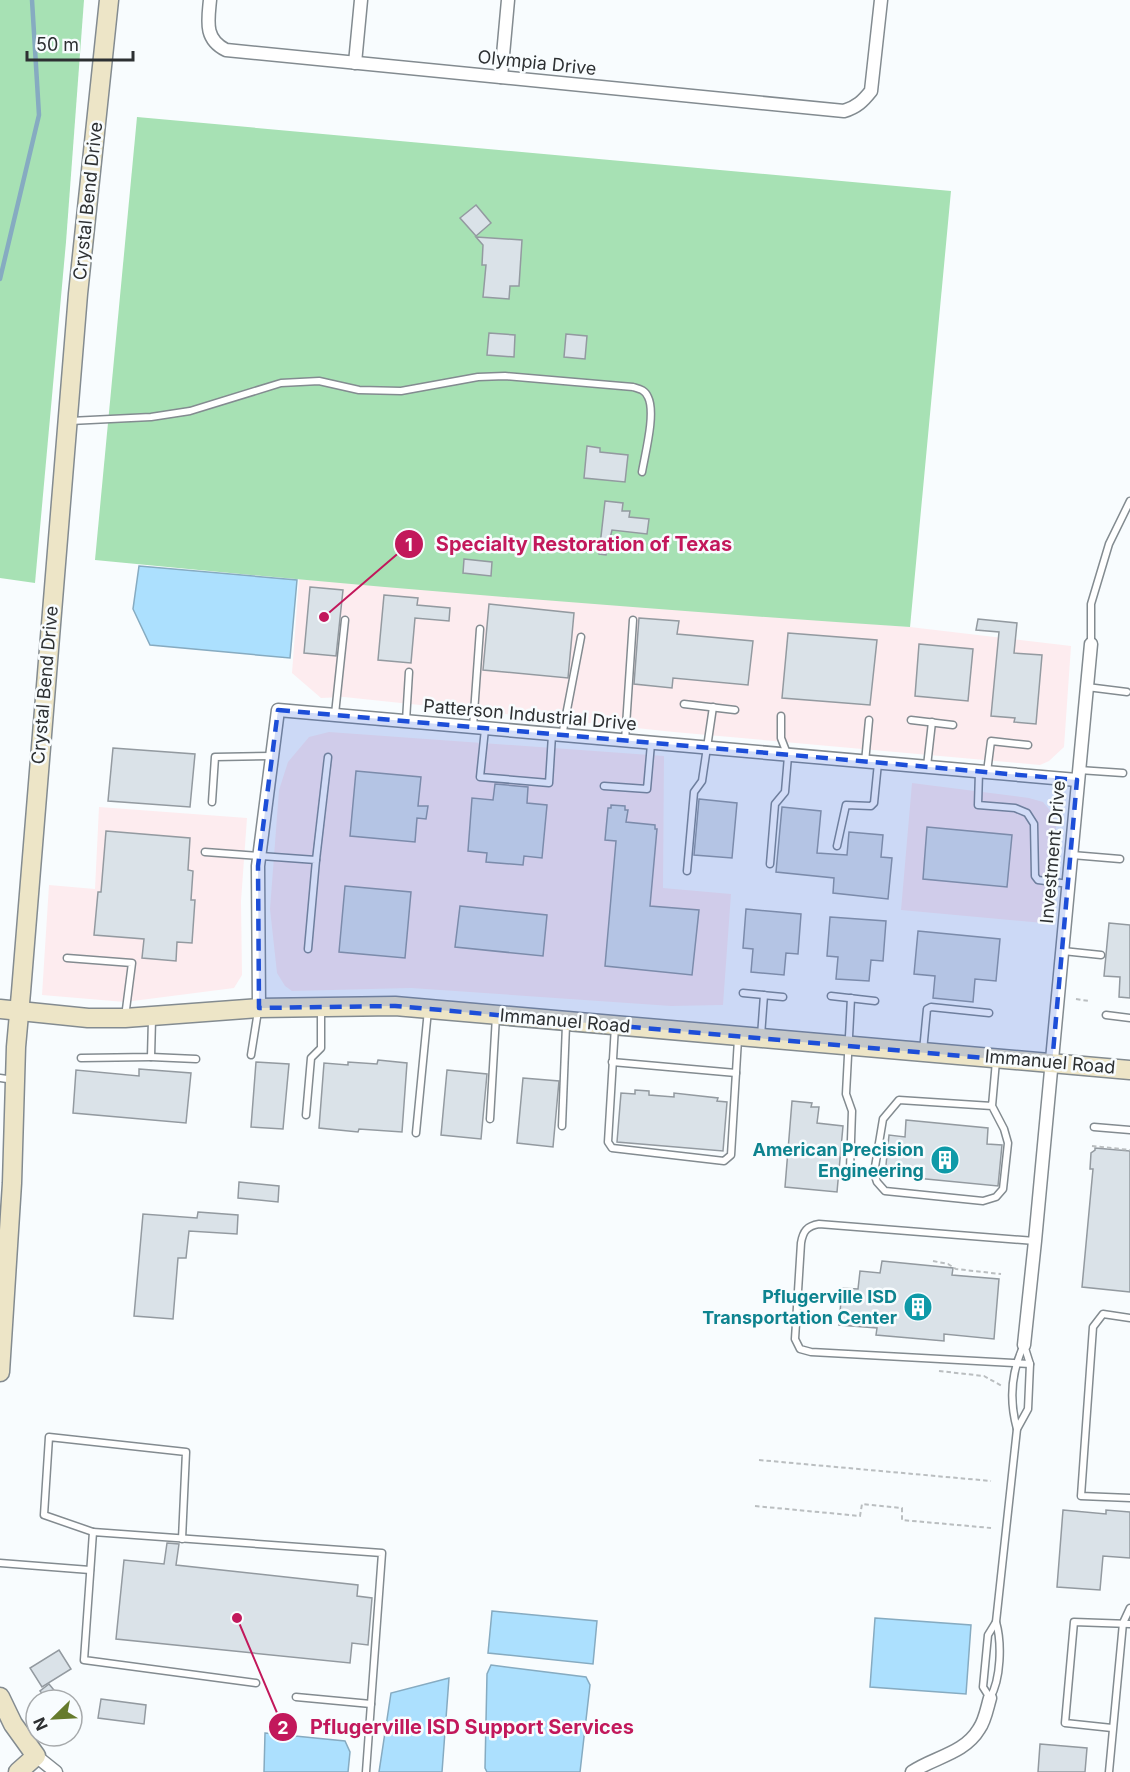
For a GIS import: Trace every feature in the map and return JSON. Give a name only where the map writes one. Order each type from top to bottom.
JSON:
[{"type":"street","name":"Crystal Bend Drive","points":[[0,1372],[9,1182],[8,1079],[19,1011],[78,294],[109,0]]},
{"type":"street","name":"Olympia Drive","points":[[210,0],[208,29],[218,46],[226,50],[844,111],[854,108],[871,91],[881,0]]},
{"type":"street","points":[[355,63],[361,0]]},
{"type":"street","points":[[501,77],[508,0]]},
{"type":"street","name":"Investment Drive","points":[[1024,1345],[1070,884],[1091,644]]},
{"type":"street","name":"Patterson Industrial Drive","points":[[259,1008],[258,856],[278,710],[983,772],[1078,775]]},
{"type":"street","name":"Immanuel Road","points":[[0,1009],[88,1018],[125,1018],[259,1008],[395,1006],[1130,1070]]},
{"type":"street","points":[[0,1697],[13,1724],[36,1756],[56,1772]]},
{"type":"street","points":[[912,1772],[949,1755],[966,1744],[980,1729],[990,1698]]},
{"type":"street","points":[[18,1772],[36,1756]]},
{"type":"lane","points":[[67,421],[151,417],[190,411],[280,384],[319,381],[359,390],[401,391],[478,377],[505,376],[633,387],[642,389],[648,397],[652,410],[642,472]]},
{"type":"lane","points":[[1091,644],[1091,604],[1109,544],[1130,501]]},
{"type":"lane","points":[[335,715],[345,620]]},
{"type":"lane","points":[[624,742],[633,620]]},
{"type":"lane","points":[[480,629],[480,777],[549,783],[557,735],[581,637]]},
{"type":"lane","points":[[406,722],[410,672]]},
{"type":"lane","points":[[1086,687],[1127,692]]},
{"type":"lane","points":[[684,704],[735,710]]},
{"type":"lane","points":[[687,871],[694,792],[702,781],[713,707]]},
{"type":"lane","points":[[770,864],[775,804],[785,792],[788,756],[781,738],[781,716]]},
{"type":"lane","points":[[864,762],[869,720]]},
{"type":"lane","points":[[911,720],[954,725]]},
{"type":"lane","points":[[927,767],[932,722]]},
{"type":"lane","points":[[1028,745],[991,741],[978,806],[1016,808],[1027,813],[1034,824],[1035,876],[1038,880],[1070,884]]},
{"type":"lane","points":[[604,786],[646,789],[651,744]]},
{"type":"lane","points":[[212,802],[215,757],[272,756]]},
{"type":"lane","points":[[308,949],[328,757]]},
{"type":"lane","points":[[837,846],[846,805],[871,806],[874,803],[878,763]]},
{"type":"lane","points":[[1078,775],[1123,772]]},
{"type":"lane","points":[[206,852],[316,860]]},
{"type":"lane","points":[[1072,855],[1120,859]]},
{"type":"lane","points":[[1063,951],[1101,955]]},
{"type":"lane","points":[[67,958],[132,963],[125,1018]]},
{"type":"lane","points":[[743,993],[783,997]]},
{"type":"lane","points":[[761,1037],[764,995]]},
{"type":"lane","points":[[831,996],[875,1001]]},
{"type":"lane","points":[[850,1169],[852,1111],[846,1094],[851,998]]},
{"type":"lane","points":[[306,1115],[311,1058],[321,1048],[321,1006]]},
{"type":"lane","points":[[923,1051],[927,1009],[932,1007],[989,1013]]},
{"type":"lane","points":[[251,1055],[259,1008]]},
{"type":"lane","points":[[416,1133],[428,1010]]},
{"type":"lane","points":[[490,1119],[496,1015]]},
{"type":"lane","points":[[1106,1015],[1130,1018]]},
{"type":"lane","points":[[151,1057],[152,1016]]},
{"type":"lane","points":[[562,1126],[566,1021]]},
{"type":"lane","points":[[615,1025],[608,1143],[612,1148],[724,1161],[731,1155],[738,1035]]},
{"type":"lane","points":[[992,1106],[899,1100],[883,1119],[874,1173],[878,1182],[885,1191],[983,1202],[996,1197],[1003,1189],[1008,1143],[1005,1129],[992,1106],[996,1057]]},
{"type":"lane","points":[[81,1058],[196,1059]]},
{"type":"lane","points":[[612,1062],[736,1073]]},
{"type":"lane","points":[[1094,1127],[1130,1130]]},
{"type":"lane","points":[[1030,1364],[811,1352],[800,1349],[795,1339],[802,1233],[810,1226],[819,1224],[1035,1242]]},
{"type":"lane","points":[[1130,1318],[1103,1314],[1093,1327],[1081,1496],[1130,1498]]},
{"type":"lane","points":[[990,1698],[996,1686],[1000,1635],[996,1622],[1017,1429],[1011,1408],[1015,1363],[1024,1345]]},
{"type":"lane","points":[[1017,1429],[1028,1409],[1030,1364],[1024,1345]]},
{"type":"lane","points":[[182,1539],[186,1452],[49,1437],[44,1515],[93,1532],[182,1539],[382,1553],[366,1772]]},
{"type":"lane","points":[[93,1532],[84,1660],[256,1683]]},
{"type":"lane","points":[[0,1563],[90,1570]]},
{"type":"lane","points":[[1109,1772],[1112,1728],[1130,1608]]},
{"type":"lane","points":[[990,1698],[983,1687],[988,1635],[996,1622]]},
{"type":"lane","points":[[1112,1728],[1065,1723],[1074,1622],[1126,1623]]},
{"type":"lane","points":[[296,1697],[371,1704]]},
{"type":"path","points":[[1076,999],[1089,1001]]},
{"type":"path","points":[[1092,1146],[1130,1150]]},
{"type":"path","points":[[933,1261],[948,1264],[956,1269],[1001,1274]]},
{"type":"path","points":[[939,1371],[984,1376],[1002,1386]]},
{"type":"path","points":[[759,1460],[991,1481]]},
{"type":"path","points":[[755,1506],[860,1516],[862,1504],[902,1508],[902,1520],[991,1528]]},
{"type":"highlighted area","points":[[278,710],[1077,780],[1052,1064],[395,1006],[259,1008],[258,866]]},
{"type":"shaded area","points":[[299,579],[910,627],[1071,646],[1064,747],[1049,761],[1040,765],[674,732],[344,697],[321,698],[292,673]]},
{"type":"shaded area","points":[[329,732],[664,756],[663,888],[731,894],[723,1005],[671,1006],[411,988],[292,991],[285,986],[277,973],[270,909],[279,790],[288,762],[309,737]]},
{"type":"shaded area","points":[[912,783],[1029,798],[1043,802],[1054,815],[1056,828],[1043,923],[901,910]]},
{"type":"shaded area","points":[[99,807],[247,818],[241,901],[242,975],[234,988],[125,1002],[42,995],[49,885],[95,889]]},
{"type":"green space","points":[[0,0],[84,0],[66,242],[35,583],[0,578]]},
{"type":"green space","points":[[137,117],[951,191],[910,627],[502,597],[95,560]]},
{"type":"water","points":[[139,566],[297,580],[290,658],[150,645],[133,609]]},
{"type":"water","points":[[492,1611],[597,1621],[593,1664],[488,1653]]},
{"type":"water","points":[[875,1618],[971,1625],[966,1694],[870,1687]]},
{"type":"water","points":[[491,1665],[586,1677],[590,1685],[580,1772],[487,1772],[485,1768],[487,1674]]},
{"type":"water","points":[[449,1678],[442,1772],[379,1772],[391,1693]]},
{"type":"water","points":[[265,1733],[345,1741],[350,1752],[348,1772],[264,1772]]},
{"type":"building","points":[[476,205],[491,223],[476,236],[460,218]]},
{"type":"building","points":[[476,237],[522,240],[519,286],[510,286],[509,299],[483,297],[486,265],[482,265],[483,245]]},
{"type":"building","points":[[489,333],[515,335],[514,357],[487,355]]},
{"type":"building","points":[[566,334],[587,336],[585,359],[564,357]]},
{"type":"building","points":[[587,446],[600,448],[600,452],[628,455],[625,482],[584,478]]},
{"type":"building","points":[[605,501],[623,503],[622,511],[630,511],[629,517],[649,519],[647,534],[612,530],[606,555],[599,554]]},
{"type":"building","points":[[464,559],[492,562],[491,576],[463,573]]},
{"type":"building","points":[[310,587],[343,590],[336,656],[304,653]]},
{"type":"building","points":[[384,595],[418,598],[417,605],[450,608],[449,621],[415,618],[411,663],[378,660]]},
{"type":"building","points":[[489,604],[574,613],[568,678],[483,670]]},
{"type":"building","points":[[639,618],[679,621],[677,634],[753,641],[748,685],[673,678],[672,688],[634,684]]},
{"type":"building","points":[[978,619],[1017,623],[1014,653],[1042,655],[1036,724],[1014,722],[1015,718],[991,716],[999,632],[976,630]]},
{"type":"building","points":[[788,633],[877,640],[870,705],[782,698]]},
{"type":"building","points":[[919,644],[973,649],[968,701],[915,696]]},
{"type":"building","points":[[113,748],[195,754],[190,807],[108,801]]},
{"type":"building","points":[[356,771],[421,777],[418,806],[428,806],[426,819],[417,818],[415,842],[350,836]]},
{"type":"building","points":[[495,784],[528,787],[527,803],[547,805],[542,858],[524,856],[523,865],[486,862],[487,853],[468,851],[472,798],[493,800]]},
{"type":"building","points":[[699,799],[737,803],[732,858],[694,855]]},
{"type":"building","points":[[611,805],[625,806],[625,810],[628,810],[626,822],[655,825],[657,829],[650,906],[699,910],[692,975],[605,966],[616,841],[605,840],[608,808],[611,808]]},
{"type":"building","points":[[782,807],[821,811],[817,853],[847,855],[849,832],[883,835],[881,857],[892,858],[888,899],[833,893],[834,878],[776,872]]},
{"type":"building","points":[[927,827],[1012,835],[1007,887],[923,879]]},
{"type":"building","points":[[106,831],[190,838],[188,870],[193,871],[191,900],[195,900],[192,943],[177,942],[176,961],[142,958],[144,939],[94,935],[98,892],[101,892]]},
{"type":"building","points":[[345,886],[411,892],[405,958],[339,952]]},
{"type":"building","points":[[460,906],[547,915],[543,956],[455,947]]},
{"type":"building","points":[[746,909],[801,914],[798,954],[786,953],[784,975],[751,972],[753,949],[743,948]]},
{"type":"building","points":[[830,917],[886,921],[883,961],[871,960],[869,981],[836,979],[838,957],[827,956]]},
{"type":"building","points":[[1109,923],[1130,925],[1130,998],[1119,997],[1120,977],[1104,976]]},
{"type":"building","points":[[918,931],[1000,939],[996,981],[975,979],[973,1002],[933,998],[935,976],[914,974]]},
{"type":"building","points":[[378,1060],[407,1063],[402,1132],[359,1129],[358,1132],[319,1128],[324,1063],[377,1064]]},
{"type":"building","points":[[256,1062],[289,1064],[283,1129],[251,1127]]},
{"type":"building","points":[[139,1069],[191,1073],[186,1123],[73,1113],[76,1070],[139,1076]]},
{"type":"building","points":[[447,1070],[487,1074],[481,1139],[441,1135]]},
{"type":"building","points":[[523,1078],[559,1081],[553,1147],[517,1143]]},
{"type":"building","points":[[635,1090],[649,1091],[649,1095],[674,1097],[674,1093],[718,1098],[717,1101],[727,1102],[723,1151],[617,1142],[621,1093],[635,1094]]},
{"type":"building","points":[[792,1101],[812,1103],[811,1107],[819,1107],[817,1123],[843,1126],[837,1192],[785,1187]]},
{"type":"building","name":"American Precision Engineering","points":[[906,1120],[988,1128],[987,1144],[1002,1145],[998,1186],[885,1175],[889,1135],[905,1137]]},
{"type":"building","points":[[1095,1148],[1130,1151],[1130,1292],[1082,1287],[1093,1169],[1090,1169],[1091,1153]]},
{"type":"building","points":[[239,1182],[279,1186],[278,1202],[238,1198]]},
{"type":"building","points":[[198,1212],[238,1215],[237,1234],[189,1231],[186,1258],[178,1258],[173,1319],[134,1316],[143,1214],[197,1218]]},
{"type":"building","name":"Pflugerville ISD Transportation Center","points":[[882,1261],[953,1268],[952,1275],[999,1279],[994,1339],[944,1334],[944,1341],[876,1335],[877,1328],[839,1325],[842,1288],[858,1289],[860,1271],[880,1273]]},
{"type":"building","points":[[1063,1510],[1106,1514],[1106,1510],[1130,1512],[1130,1558],[1103,1556],[1100,1590],[1057,1587]]},
{"type":"building","points":[[167,1543],[179,1544],[176,1565],[358,1585],[357,1596],[372,1598],[368,1645],[352,1643],[350,1663],[116,1639],[124,1560],[164,1564]]},
{"type":"building","points":[[59,1650],[71,1669],[42,1687],[30,1668]]},
{"type":"building","points":[[101,1699],[146,1705],[144,1724],[98,1718]]},
{"type":"building","points":[[1040,1744],[1087,1748],[1085,1772],[1038,1772]]},
{"type":"waterway","points":[[0,279],[39,115],[32,0]]},
{"type":"place","name":"Specialty Restoration of Texas","points":[[324,617]]},
{"type":"place","name":"American Precision Engineering","points":[[945,1160]]},
{"type":"place","name":"Pflugerville ISD Transportation Center","points":[[918,1307]]},
{"type":"place","name":"Pflugerville ISD Support Services","points":[[237,1618]]}]
